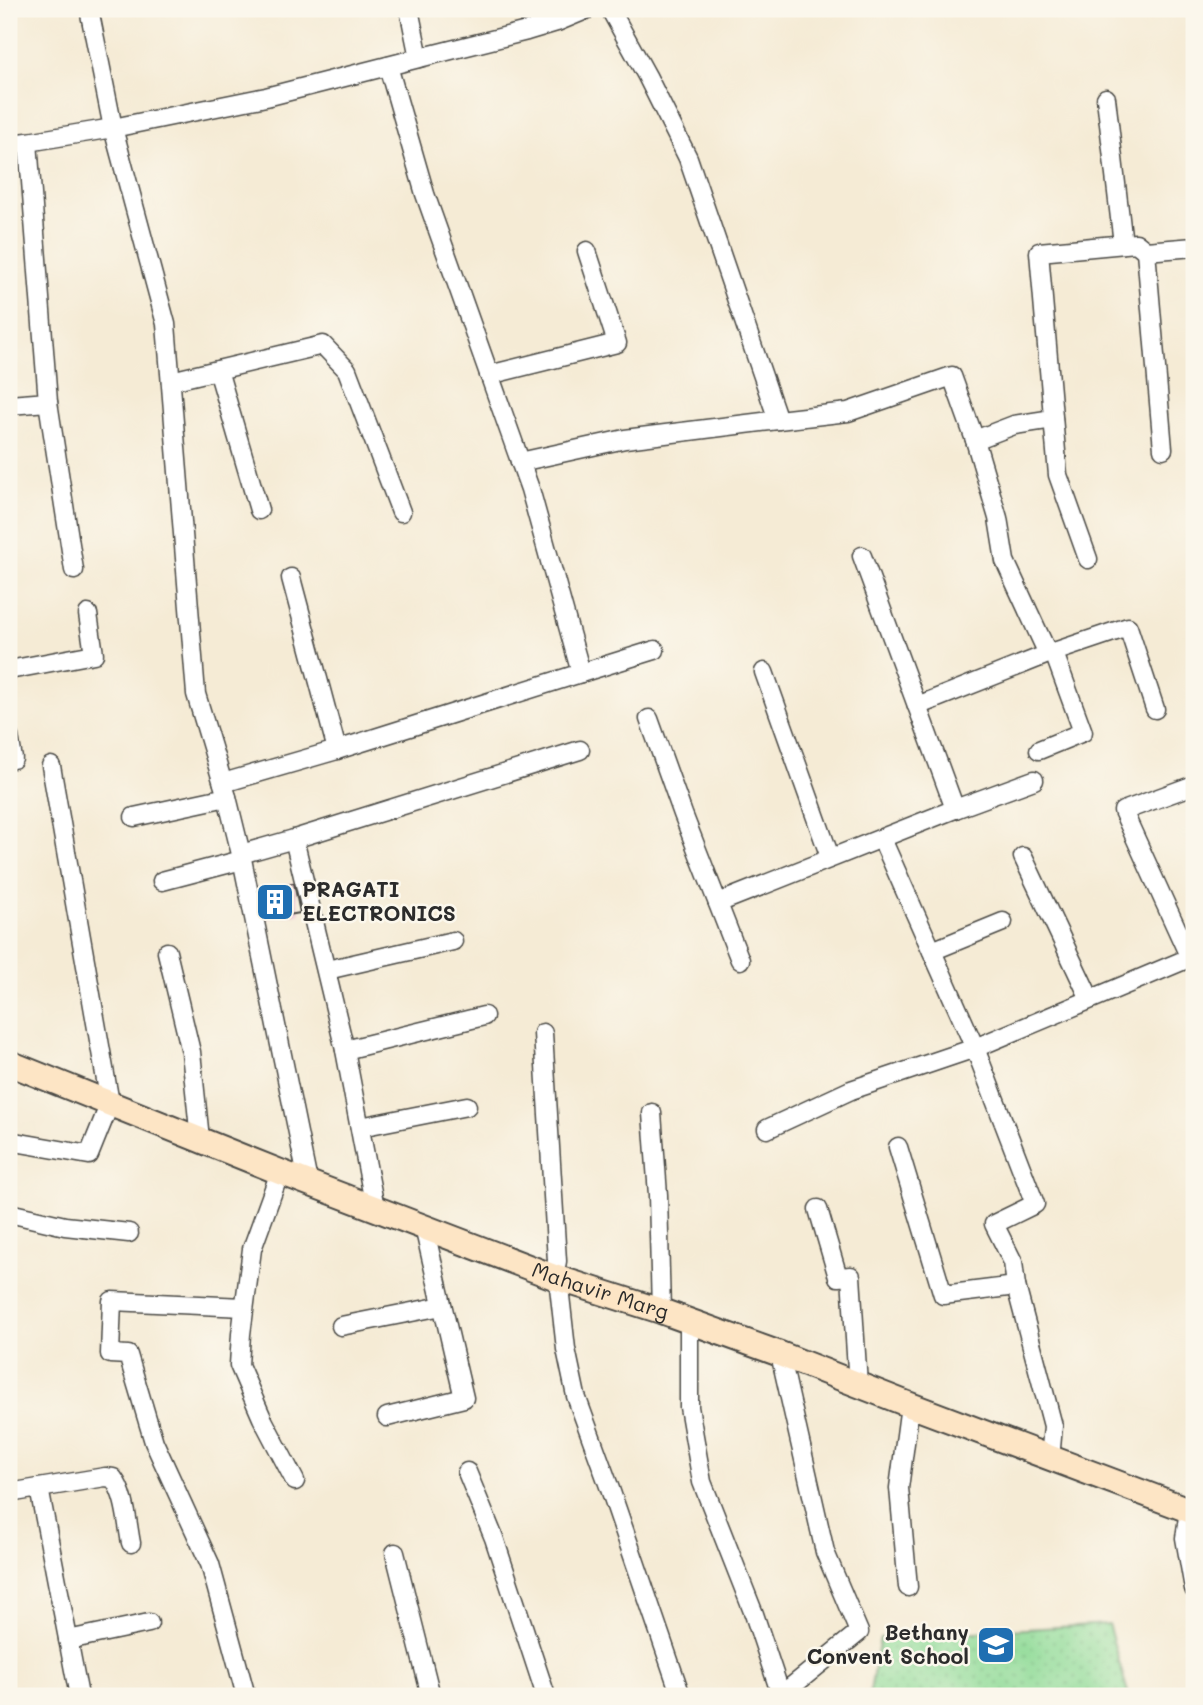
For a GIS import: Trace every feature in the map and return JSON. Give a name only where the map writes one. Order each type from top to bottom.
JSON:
[{"type":"street","points":[[89,9],[113,128],[166,324],[196,694],[225,790],[241,857],[308,1182]]},
{"type":"street","points":[[409,9],[419,58]]},
{"type":"street","points":[[9,144],[113,128],[266,97],[527,31],[587,9]]},
{"type":"street","points":[[610,9],[688,158],[778,419]]},
{"type":"street","points":[[388,66],[425,194],[530,489],[581,673]]},
{"type":"street","points":[[1106,98],[1123,244]]},
{"type":"street","points":[[29,142],[48,402],[74,570]]},
{"type":"street","points":[[1088,559],[1058,475],[1040,252],[1136,243],[1146,251],[1194,247]]},
{"type":"street","points":[[489,375],[617,342],[587,251]]},
{"type":"street","points":[[1146,251],[1163,449]]},
{"type":"street","points":[[171,381],[323,345],[347,370],[401,512]]},
{"type":"street","points":[[218,370],[259,510]]},
{"type":"street","points":[[520,461],[625,439],[848,412],[952,376],[975,440],[998,518],[1005,561],[1051,653],[1083,732],[1040,750]]},
{"type":"street","points":[[9,405],[48,402]]},
{"type":"street","points":[[975,440],[1014,425],[1053,419]]},
{"type":"street","points":[[862,556],[955,808]]},
{"type":"street","points":[[291,578],[337,750]]},
{"type":"street","points":[[9,670],[94,654],[88,614]]},
{"type":"street","points":[[918,706],[1051,653],[1128,627],[1155,709]]},
{"type":"street","points":[[134,817],[655,650]]},
{"type":"street","points":[[764,672],[830,857]]},
{"type":"street","points":[[649,719],[740,960]]},
{"type":"street","points":[[9,736],[13,759]]},
{"type":"street","points":[[162,881],[580,750]]},
{"type":"street","points":[[9,1141],[89,1155],[110,1103],[51,766]]},
{"type":"street","points":[[718,903],[955,808],[1034,780]]},
{"type":"street","points":[[767,1129],[851,1090],[975,1048],[1192,957],[1123,811],[1194,785]]},
{"type":"street","points":[[294,839],[345,1050],[375,1208]]},
{"type":"street","points":[[882,839],[975,1048],[1035,1204],[994,1224],[1013,1262],[1016,1286],[1053,1426],[1050,1458]]},
{"type":"street","points":[[1023,857],[1090,999]]},
{"type":"street","points":[[932,951],[1003,922]]},
{"type":"street","points":[[327,970],[453,942]]},
{"type":"street","points":[[167,952],[191,1052],[200,1139]]},
{"type":"street","points":[[345,1050],[484,1016]]},
{"type":"street","points":[[543,1033],[556,1278],[566,1349],[576,1396],[681,1696]]},
{"type":"street","name":"Mahavir Marg","points":[[9,1063],[280,1172],[556,1278],[662,1311],[780,1354],[1192,1511]]},
{"type":"street","points":[[360,1127],[467,1106]]},
{"type":"street","points":[[652,1113],[662,1311]]},
{"type":"street","points":[[898,1147],[943,1295],[1016,1286]]},
{"type":"street","points":[[280,1172],[252,1250],[239,1366],[295,1481]]},
{"type":"street","points":[[818,1209],[838,1277],[850,1276],[858,1385]]},
{"type":"street","points":[[9,1213],[65,1226],[129,1233]]},
{"type":"street","points":[[387,1417],[464,1398],[424,1227]]},
{"type":"street","points":[[244,1307],[112,1301],[110,1354],[128,1355],[153,1442],[210,1564],[246,1696]]},
{"type":"street","points":[[341,1326],[442,1307]]},
{"type":"street","points":[[689,1321],[690,1407],[702,1482],[754,1614],[781,1696],[859,1632],[825,1552],[780,1354]]},
{"type":"street","points":[[908,1587],[899,1488],[910,1405]]},
{"type":"street","points":[[467,1472],[494,1538],[546,1696]]},
{"type":"street","points":[[9,1493],[105,1477],[114,1478],[122,1497],[131,1543]]},
{"type":"street","points":[[39,1488],[79,1696]]},
{"type":"street","points":[[1192,1511],[1185,1538],[1194,1589]]},
{"type":"street","points":[[395,1553],[431,1696]]},
{"type":"street","points":[[68,1640],[149,1623]]},
{"type":"green space","name":"Bethany Convent School","points":[[1108,1624],[1129,1696],[869,1696],[880,1638]]},
{"type":"building","name":"PRAGATI ELECTRONICS","points":[[294,883],[300,913],[256,921],[250,890]]},
{"type":"place","name":"PRAGATI ELECTRONICS","points":[[275,902]]},
{"type":"place","name":"Bethany Convent School","points":[[996,1645]]}]
